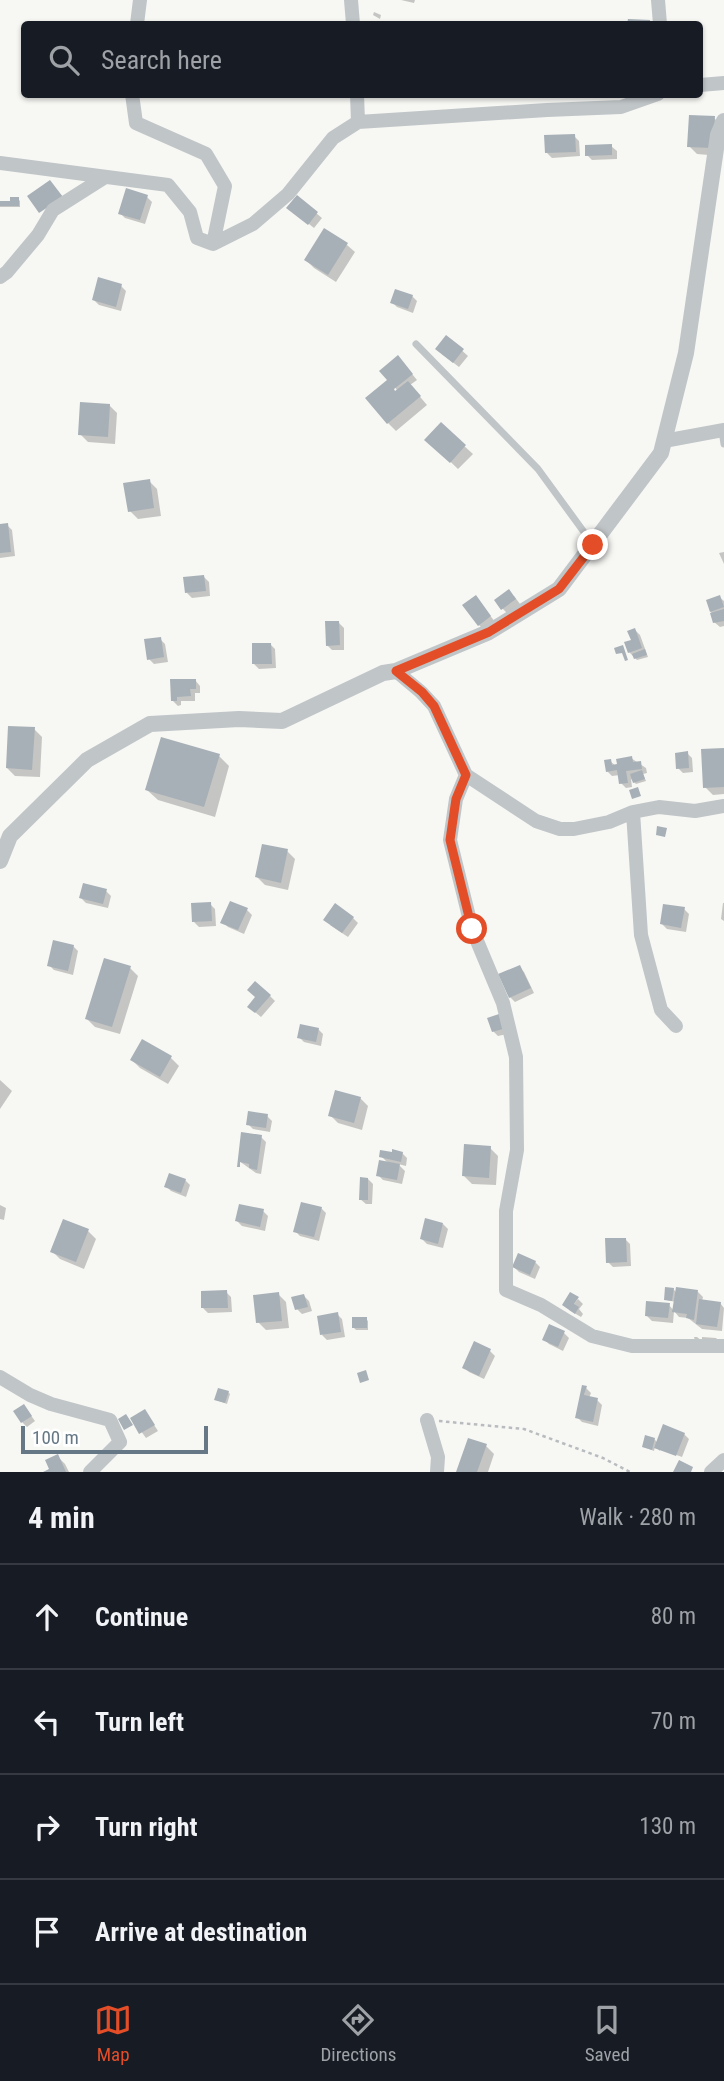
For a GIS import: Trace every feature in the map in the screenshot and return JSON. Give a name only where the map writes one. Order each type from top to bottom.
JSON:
[{"type":"street","points":[[137,21],[140,0]]},
{"type":"street","points":[[351,0],[353,21]]},
{"type":"street","points":[[658,0],[660,21]]},
{"type":"street","points":[[703,85],[724,83]]},
{"type":"street","points":[[133,98],[136,123],[206,154],[225,186],[214,243]]},
{"type":"street","points":[[357,98],[358,122]]},
{"type":"street","points":[[0,163],[168,185],[190,212],[197,238],[214,243],[253,224],[288,194],[333,138],[358,122],[621,107],[646,98]]},
{"type":"street","points":[[0,861],[9,836],[87,760],[150,724],[239,719],[282,721],[383,673],[396,671],[489,632],[559,589],[661,453],[686,353],[718,135],[724,121]]},
{"type":"street","points":[[0,277],[38,235],[53,210],[106,177]]},
{"type":"street","points":[[664,441],[723,435]]},
{"type":"street","points":[[396,671],[422,692],[434,706],[466,775],[536,821],[560,829],[609,822],[633,812],[659,807],[695,811],[724,806]]},
{"type":"street","points":[[466,775],[456,799],[450,840],[472,929],[503,1003],[516,1057],[517,1150],[506,1211],[506,1290],[541,1305],[592,1336],[632,1346],[724,1346]]},
{"type":"street","points":[[633,812],[641,935],[661,1010],[676,1026]]},
{"type":"street","points":[[0,1377],[51,1404],[110,1420],[120,1442],[90,1472]]},
{"type":"street","points":[[427,1420],[438,1457],[437,1472]]},
{"type":"street","points":[[711,1472],[724,1460]]},
{"type":"lane","points":[[416,344],[538,470],[593,545]]},
{"type":"path","points":[[427,1420],[524,1429],[603,1458],[630,1472]]},
{"type":"building","points":[[628,19],[650,20],[650,21]]},
{"type":"building","points":[[689,115],[715,116],[713,148],[687,147]]},
{"type":"building","points":[[575,134],[576,152],[545,153],[544,135]]},
{"type":"building","points":[[612,144],[612,155],[585,156],[585,145]]},
{"type":"building","points":[[50,180],[63,197],[39,213],[27,196]]},
{"type":"building","points":[[126,188],[148,195],[140,220],[118,214]]},
{"type":"building","points":[[297,195],[318,212],[308,225],[286,208]]},
{"type":"building","points":[[10,197],[19,197],[19,206],[0,206],[0,201],[10,201]]},
{"type":"building","points":[[324,228],[348,243],[328,275],[304,260]]},
{"type":"building","points":[[98,277],[122,284],[116,307],[92,300]]},
{"type":"building","points":[[395,289],[413,295],[408,309],[390,303]]},
{"type":"building","points":[[446,335],[464,349],[453,363],[435,349]]},
{"type":"building","points":[[398,355],[413,374],[394,389],[395,391],[408,381],[421,396],[387,424],[365,398],[387,380],[379,371]]},
{"type":"building","points":[[80,402],[110,404],[108,437],[78,435]]},
{"type":"building","points":[[441,422],[466,445],[450,463],[424,440]]},
{"type":"building","points":[[150,479],[154,508],[128,512],[123,483]]},
{"type":"building","points":[[8,523],[11,552],[0,553],[0,524]]},
{"type":"building","points":[[204,575],[206,591],[185,593],[183,577]]},
{"type":"building","points":[[509,589],[516,599],[501,610],[494,600]]},
{"type":"building","points":[[476,595],[491,616],[478,626],[462,605]]},
{"type":"building","points":[[720,595],[724,607],[710,612],[706,600]]},
{"type":"building","points":[[724,609],[724,621],[713,623],[710,613]]},
{"type":"building","points":[[325,621],[339,621],[340,645],[326,646]]},
{"type":"building","points":[[635,628],[642,648],[628,653],[624,642],[631,640],[627,631]]},
{"type":"building","points":[[161,637],[164,657],[147,660],[144,639]]},
{"type":"building","points":[[252,643],[271,643],[272,664],[252,664]]},
{"type":"building","points":[[623,645],[628,660],[625,661],[622,653],[616,654],[614,648]]},
{"type":"building","points":[[645,649],[647,655],[634,659],[632,654]]},
{"type":"building","points":[[170,679],[196,679],[196,689],[190,689],[191,696],[177,697],[177,701],[171,701]]},
{"type":"building","points":[[8,726],[35,727],[32,770],[6,768]]},
{"type":"building","points":[[161,737],[220,754],[204,807],[145,790]]},
{"type":"building","points":[[724,748],[724,787],[703,788],[701,749]]},
{"type":"building","points":[[688,751],[689,768],[676,769],[675,753]]},
{"type":"building","points":[[632,756],[633,762],[641,761],[642,769],[626,771],[628,783],[619,784],[617,770],[606,772],[604,760],[611,759],[612,765],[617,764],[616,759]]},
{"type":"building","points":[[642,770],[645,779],[633,783],[630,774]]},
{"type":"building","points":[[638,787],[641,796],[632,799],[629,790]]},
{"type":"building","points":[[657,826],[667,828],[665,837],[656,835]]},
{"type":"building","points":[[262,844],[288,849],[281,883],[255,877]]},
{"type":"building","points":[[83,883],[107,889],[103,904],[79,898]]},
{"type":"building","points":[[230,901],[248,908],[238,930],[220,923]]},
{"type":"building","points":[[211,902],[212,921],[192,922],[191,903]]},
{"type":"building","points":[[335,903],[354,917],[342,933],[323,920]]},
{"type":"building","points":[[663,904],[685,907],[681,928],[660,924]]},
{"type":"building","points":[[53,940],[74,945],[68,971],[47,966]]},
{"type":"building","points":[[104,958],[131,966],[112,1027],[85,1019]]},
{"type":"building","points":[[520,965],[531,988],[509,998],[498,974]]},
{"type":"building","points":[[255,981],[271,995],[255,1013],[247,1007],[255,997],[247,990]]},
{"type":"building","points":[[499,1014],[503,1029],[492,1032],[487,1018]]},
{"type":"building","points":[[300,1024],[319,1028],[316,1042],[297,1038]]},
{"type":"building","points":[[142,1039],[172,1056],[160,1077],[130,1060]]},
{"type":"building","points":[[335,1090],[361,1097],[354,1123],[328,1116]]},
{"type":"building","points":[[248,1111],[268,1114],[266,1128],[246,1125]]},
{"type":"building","points":[[241,1132],[262,1135],[257,1170],[240,1162],[240,1167],[237,1167]]},
{"type":"building","points":[[464,1144],[491,1146],[489,1178],[462,1176]]},
{"type":"building","points":[[392,1149],[403,1152],[401,1162],[379,1157],[380,1150],[392,1152]]},
{"type":"building","points":[[379,1160],[400,1164],[397,1180],[376,1176]]},
{"type":"building","points":[[169,1173],[186,1179],[181,1193],[164,1187]]},
{"type":"building","points":[[360,1177],[368,1178],[368,1200],[359,1200]]},
{"type":"building","points":[[301,1202],[322,1207],[314,1237],[293,1232]]},
{"type":"building","points":[[239,1204],[264,1209],[260,1227],[235,1221]]},
{"type":"building","points":[[425,1218],[443,1223],[438,1244],[420,1239]]},
{"type":"building","points":[[63,1219],[89,1229],[76,1262],[50,1252]]},
{"type":"building","points":[[605,1238],[626,1238],[627,1262],[606,1263]]},
{"type":"building","points":[[518,1253],[536,1261],[530,1275],[512,1267]]},
{"type":"building","points":[[665,1287],[674,1288],[672,1301],[664,1300]]},
{"type":"building","points":[[676,1287],[698,1290],[694,1320],[686,1318],[687,1314],[672,1312]]},
{"type":"building","points":[[227,1290],[228,1308],[201,1308],[201,1291]]},
{"type":"building","points":[[279,1292],[282,1321],[256,1323],[253,1295]]},
{"type":"building","points":[[570,1292],[579,1297],[574,1304],[579,1307],[575,1314],[562,1305]]},
{"type":"building","points":[[304,1294],[308,1307],[295,1310],[291,1297]]},
{"type":"building","points":[[699,1299],[721,1302],[717,1327],[696,1324]]},
{"type":"building","points":[[646,1301],[670,1303],[668,1318],[645,1316]]},
{"type":"building","points":[[338,1312],[341,1332],[320,1335],[317,1316]]},
{"type":"building","points":[[352,1317],[367,1317],[367,1328],[352,1328]]},
{"type":"building","points":[[549,1324],[565,1331],[558,1347],[542,1340]]},
{"type":"building","points":[[474,1341],[491,1349],[479,1376],[462,1368]]},
{"type":"building","points":[[366,1370],[369,1380],[360,1383],[357,1373]]},
{"type":"building","points":[[582,1385],[587,1386],[584,1395],[598,1398],[593,1422],[575,1418]]},
{"type":"building","points":[[218,1388],[229,1391],[225,1403],[214,1400]]},
{"type":"building","points":[[24,1404],[32,1416],[21,1423],[13,1411]]},
{"type":"building","points":[[145,1409],[155,1425],[139,1434],[130,1418]]},
{"type":"building","points":[[126,1414],[133,1425],[124,1430],[118,1419]]},
{"type":"building","points":[[663,1424],[685,1433],[676,1456],[654,1448]]},
{"type":"building","points":[[645,1435],[655,1438],[652,1450],[642,1447]]},
{"type":"building","points":[[468,1438],[487,1444],[477,1472],[456,1472]]},
{"type":"building","points":[[58,1454],[66,1472],[43,1472],[49,1469],[45,1460]]},
{"type":"building","points":[[679,1460],[693,1467],[691,1472],[673,1472]]},
{"type":"route","points":[[472,929],[450,840],[456,799],[466,775],[434,706],[422,692],[396,671],[489,632],[559,589],[593,545]]}]
